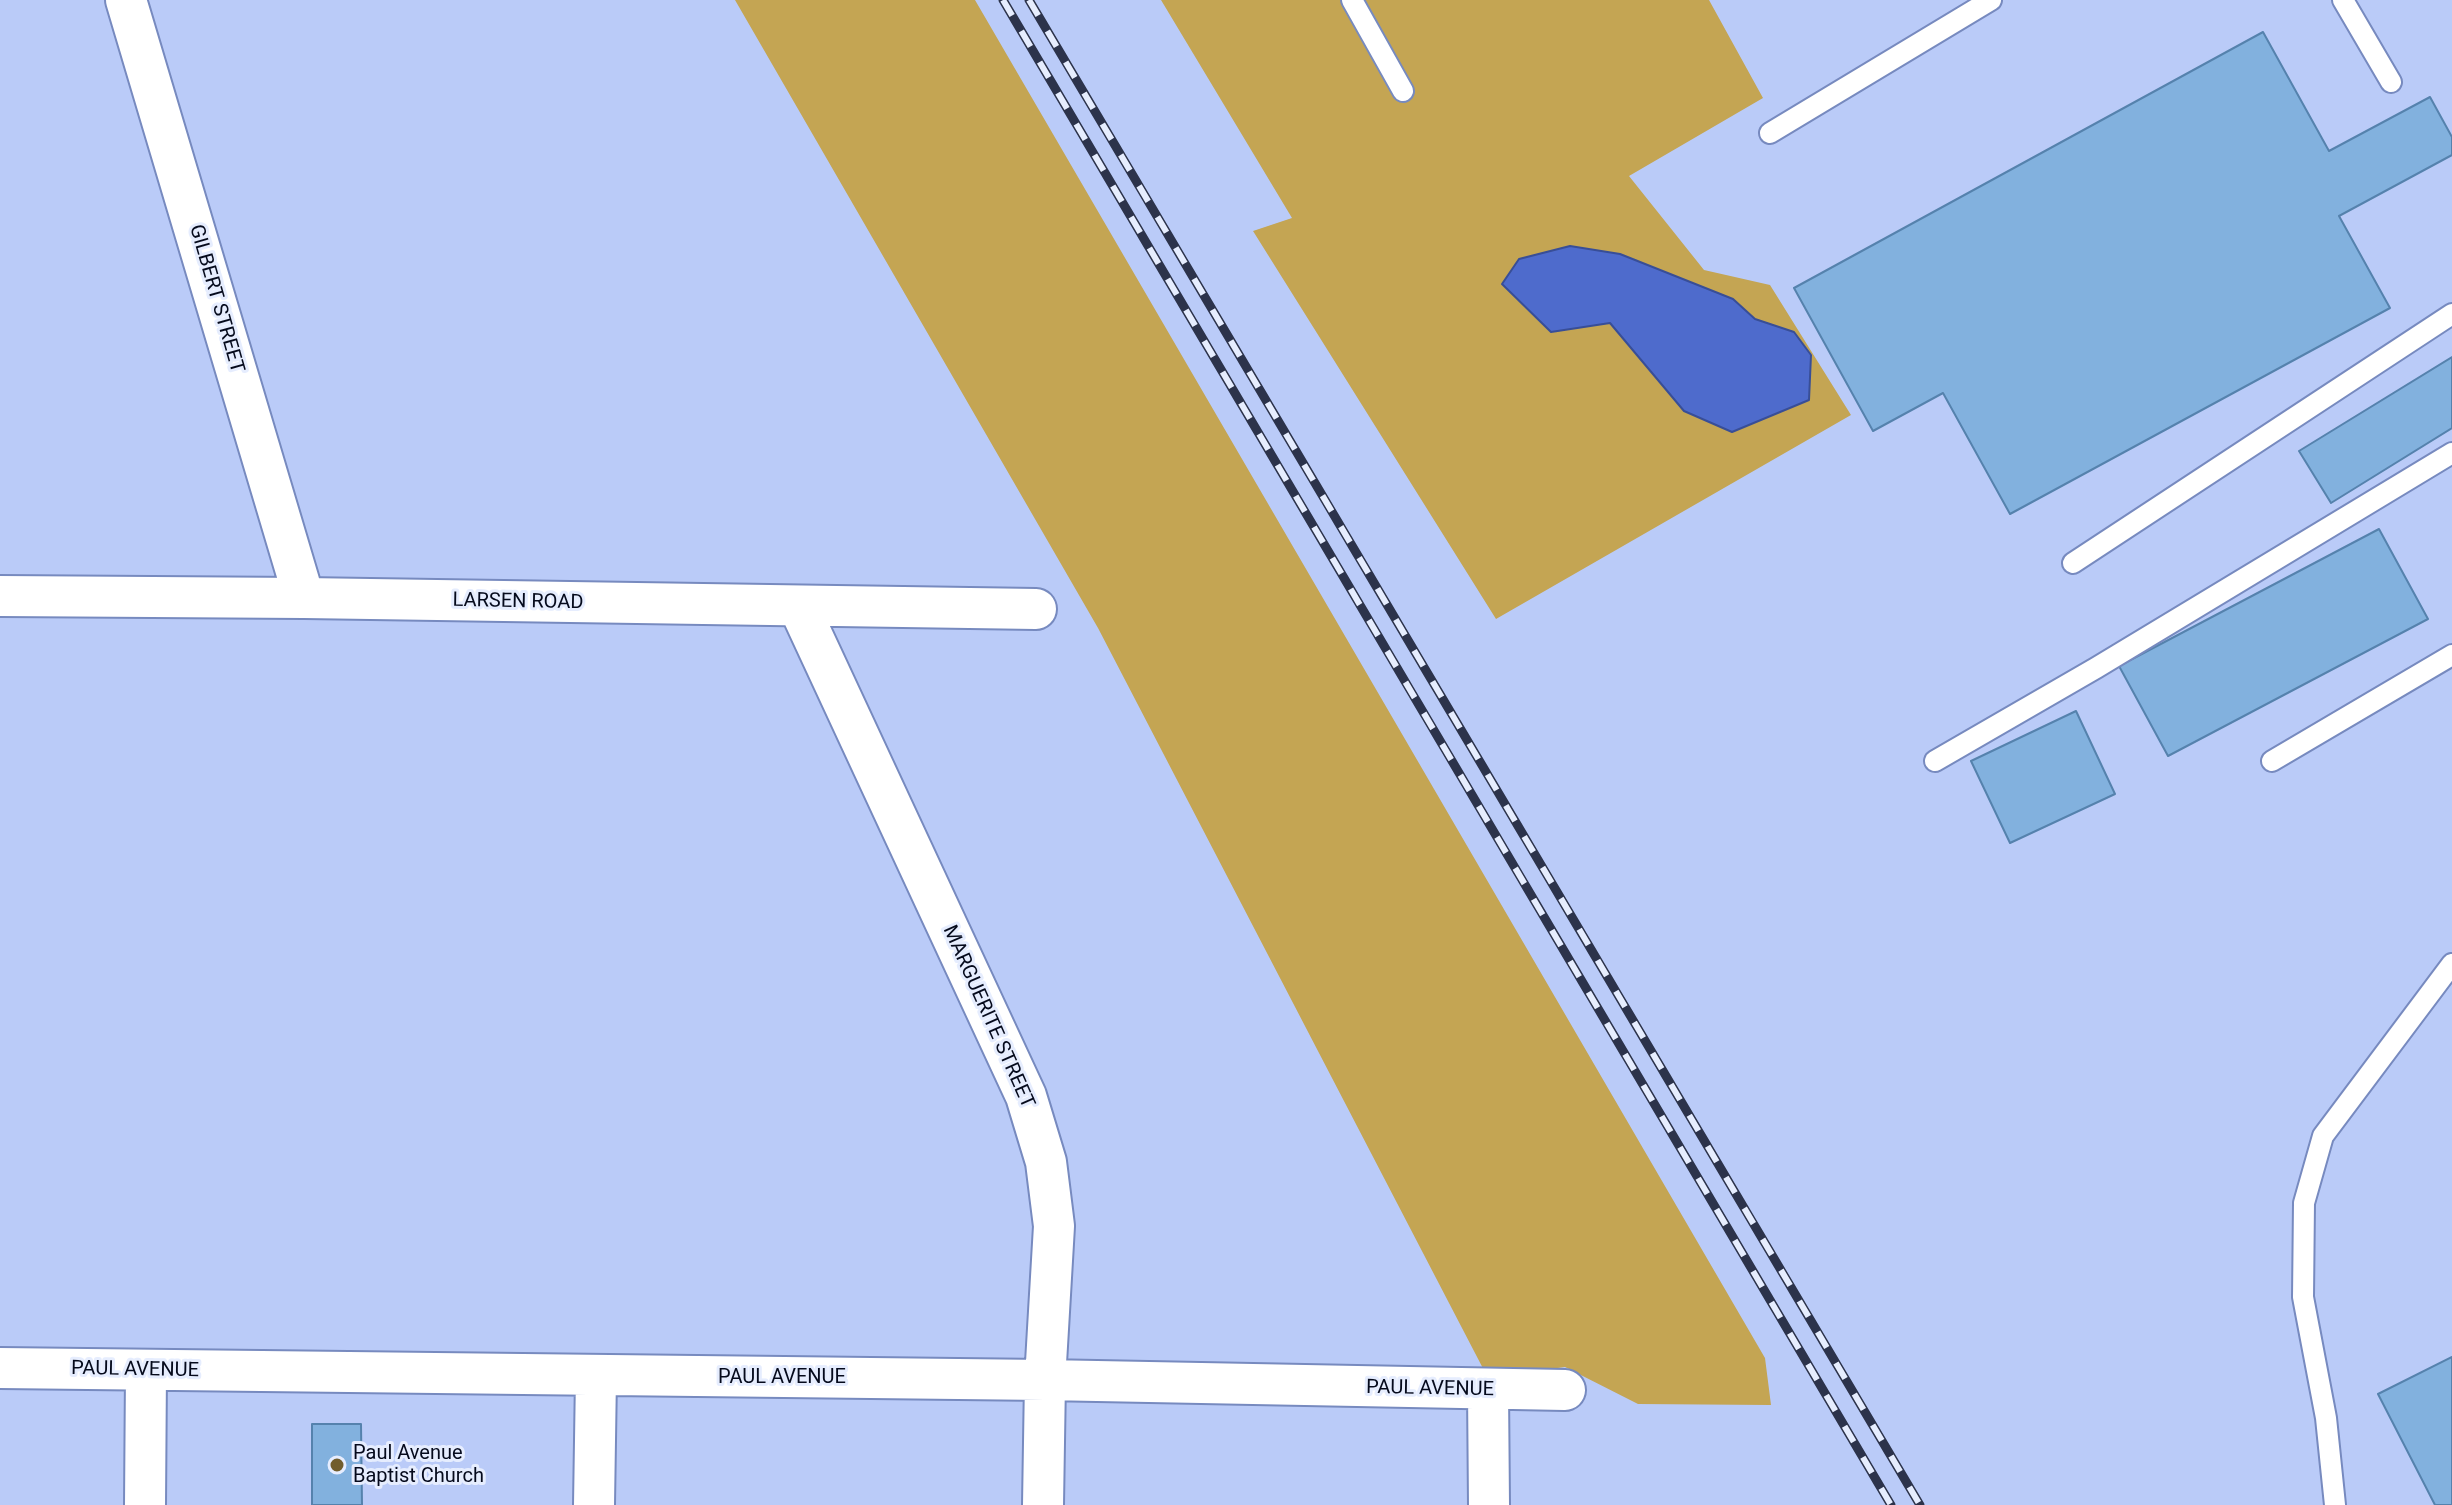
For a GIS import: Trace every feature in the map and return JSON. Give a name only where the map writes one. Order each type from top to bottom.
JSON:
[{"type":"street","name":"GILBERT STREET","points":[[126,0],[304,598]]},
{"type":"street","name":"LARSEN ROAD","points":[[0,596],[1036,609]]},
{"type":"street","name":"MARGUERITE STREET","points":[[799,607],[1026,1096],[1046,1162],[1054,1226],[1045,1380],[1043,1505]]},
{"type":"street","name":"PAUL AVENUE","points":[[0,1368],[1045,1380],[1565,1390]]},
{"type":"street","points":[[145,1505],[146,1371]]},
{"type":"street","points":[[594,1505],[596,1376]]},
{"type":"street","points":[[1488,1390],[1489,1505]]},
{"type":"lane","points":[[1352,0],[1403,91]]},
{"type":"lane","points":[[1770,133],[1991,0]]},
{"type":"lane","points":[[2343,0],[2391,82]]},
{"type":"lane","points":[[2073,563],[2452,314]]},
{"type":"lane","points":[[1935,761],[2452,453]]},
{"type":"lane","points":[[2272,761],[2452,655]]},
{"type":"lane","points":[[2335,1505],[2326,1418],[2303,1297],[2304,1203],[2323,1136],[2452,964]]},
{"type":"shaded area","points":[[735,0],[975,0],[1765,1358],[1771,1405],[1638,1404],[1565,1367],[1488,1378],[1098,628]]},
{"type":"shaded area","points":[[1161,0],[1709,0],[1763,98],[1629,176],[1704,270],[1770,285],[1851,415],[1496,619],[1253,231],[1292,218]]},
{"type":"water","points":[[1570,246],[1620,254],[1733,299],[1755,319],[1794,332],[1811,355],[1809,400],[1732,432],[1684,411],[1610,323],[1551,332],[1502,284],[1519,259]]},
{"type":"building","points":[[2263,32],[2329,151],[2430,97],[2452,137],[2452,155],[2339,216],[2390,308],[2010,514],[1943,393],[1873,431],[1794,288]]},
{"type":"building","points":[[2452,357],[2452,428],[2331,503],[2299,451]]},
{"type":"building","points":[[2379,529],[2428,619],[2168,756],[2119,666]]},
{"type":"building","points":[[2076,711],[2115,794],[2010,843],[1971,761]]},
{"type":"building","points":[[2452,1357],[2452,1505],[2435,1505],[2378,1394]]},
{"type":"building","name":"Paul Avenue Baptist Church","points":[[312,1424],[361,1424],[362,1505],[312,1505]]},
{"type":"railway","points":[[1003,0],[1891,1505]]},
{"type":"railway","points":[[1029,0],[1920,1505]]},
{"type":"place","name":"Paul Avenue Baptist Church","points":[[337,1465]]}]
